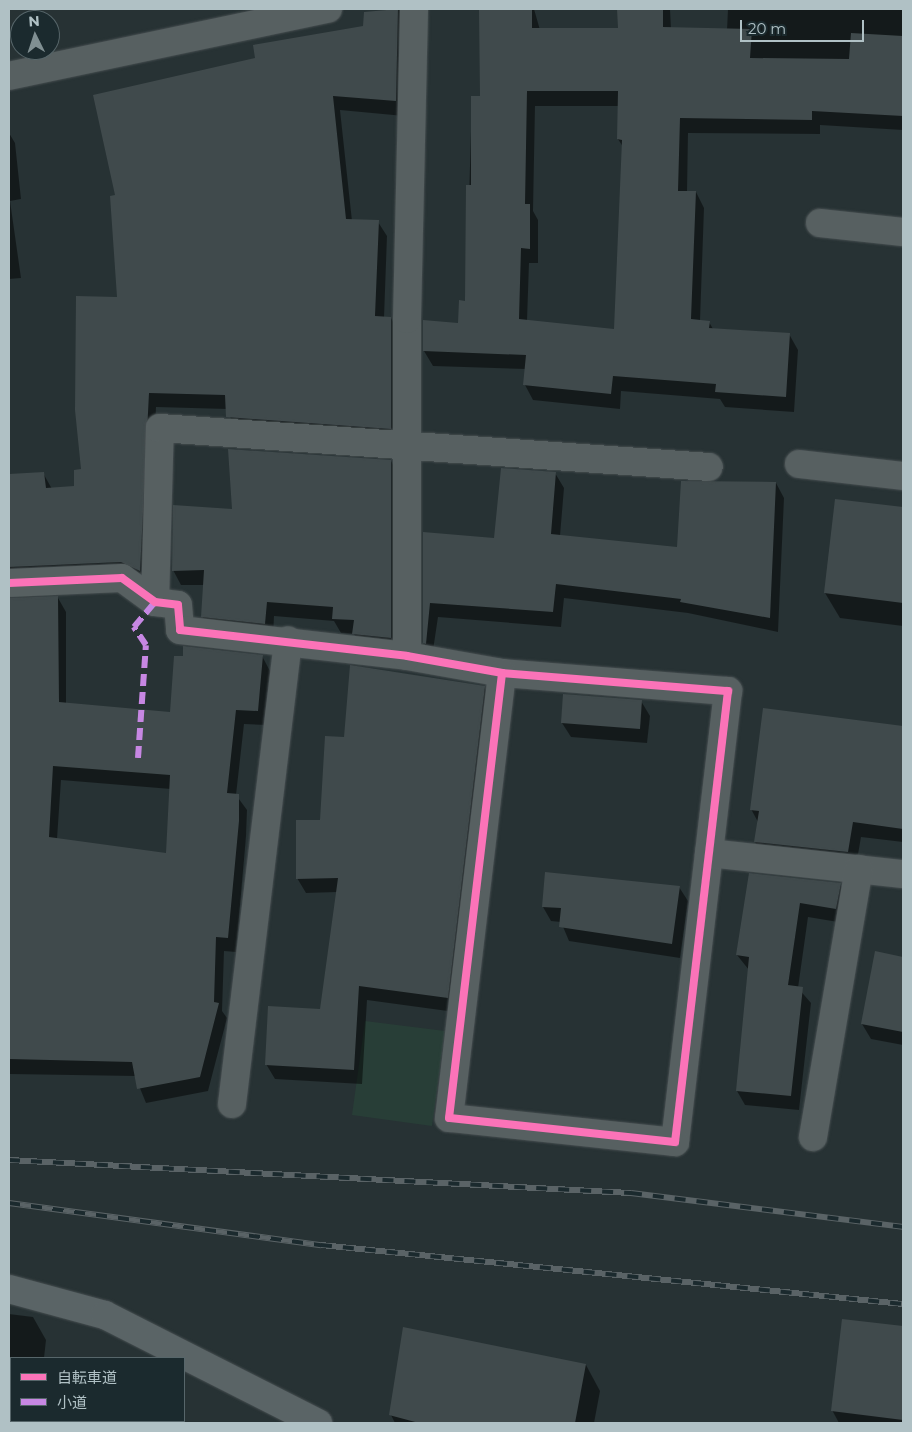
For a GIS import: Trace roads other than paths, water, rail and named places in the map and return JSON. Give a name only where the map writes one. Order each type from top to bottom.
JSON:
[{"type":"street","points":[[9,76],[328,9]]},
{"type":"street","points":[[407,656],[410,444],[407,319],[414,9]]},
{"type":"street","points":[[820,223],[903,232]]},
{"type":"street","points":[[155,602],[160,428],[410,444],[709,467]]},
{"type":"street","points":[[799,464],[903,476]]},
{"type":"street","points":[[9,583],[122,578],[155,602],[178,605],[180,630],[288,640],[407,656],[502,674],[728,691],[676,1142],[449,1118],[502,674]]},
{"type":"street","points":[[232,1104],[288,640]]},
{"type":"street","points":[[709,853],[903,874]]},
{"type":"street","points":[[813,1137],[859,869]]},
{"type":"street","points":[[9,1290],[105,1315],[318,1423]]},
{"type":"railway","points":[[9,1160],[631,1193],[903,1227]]},
{"type":"railway","points":[[9,1203],[321,1245],[903,1304]]}]
